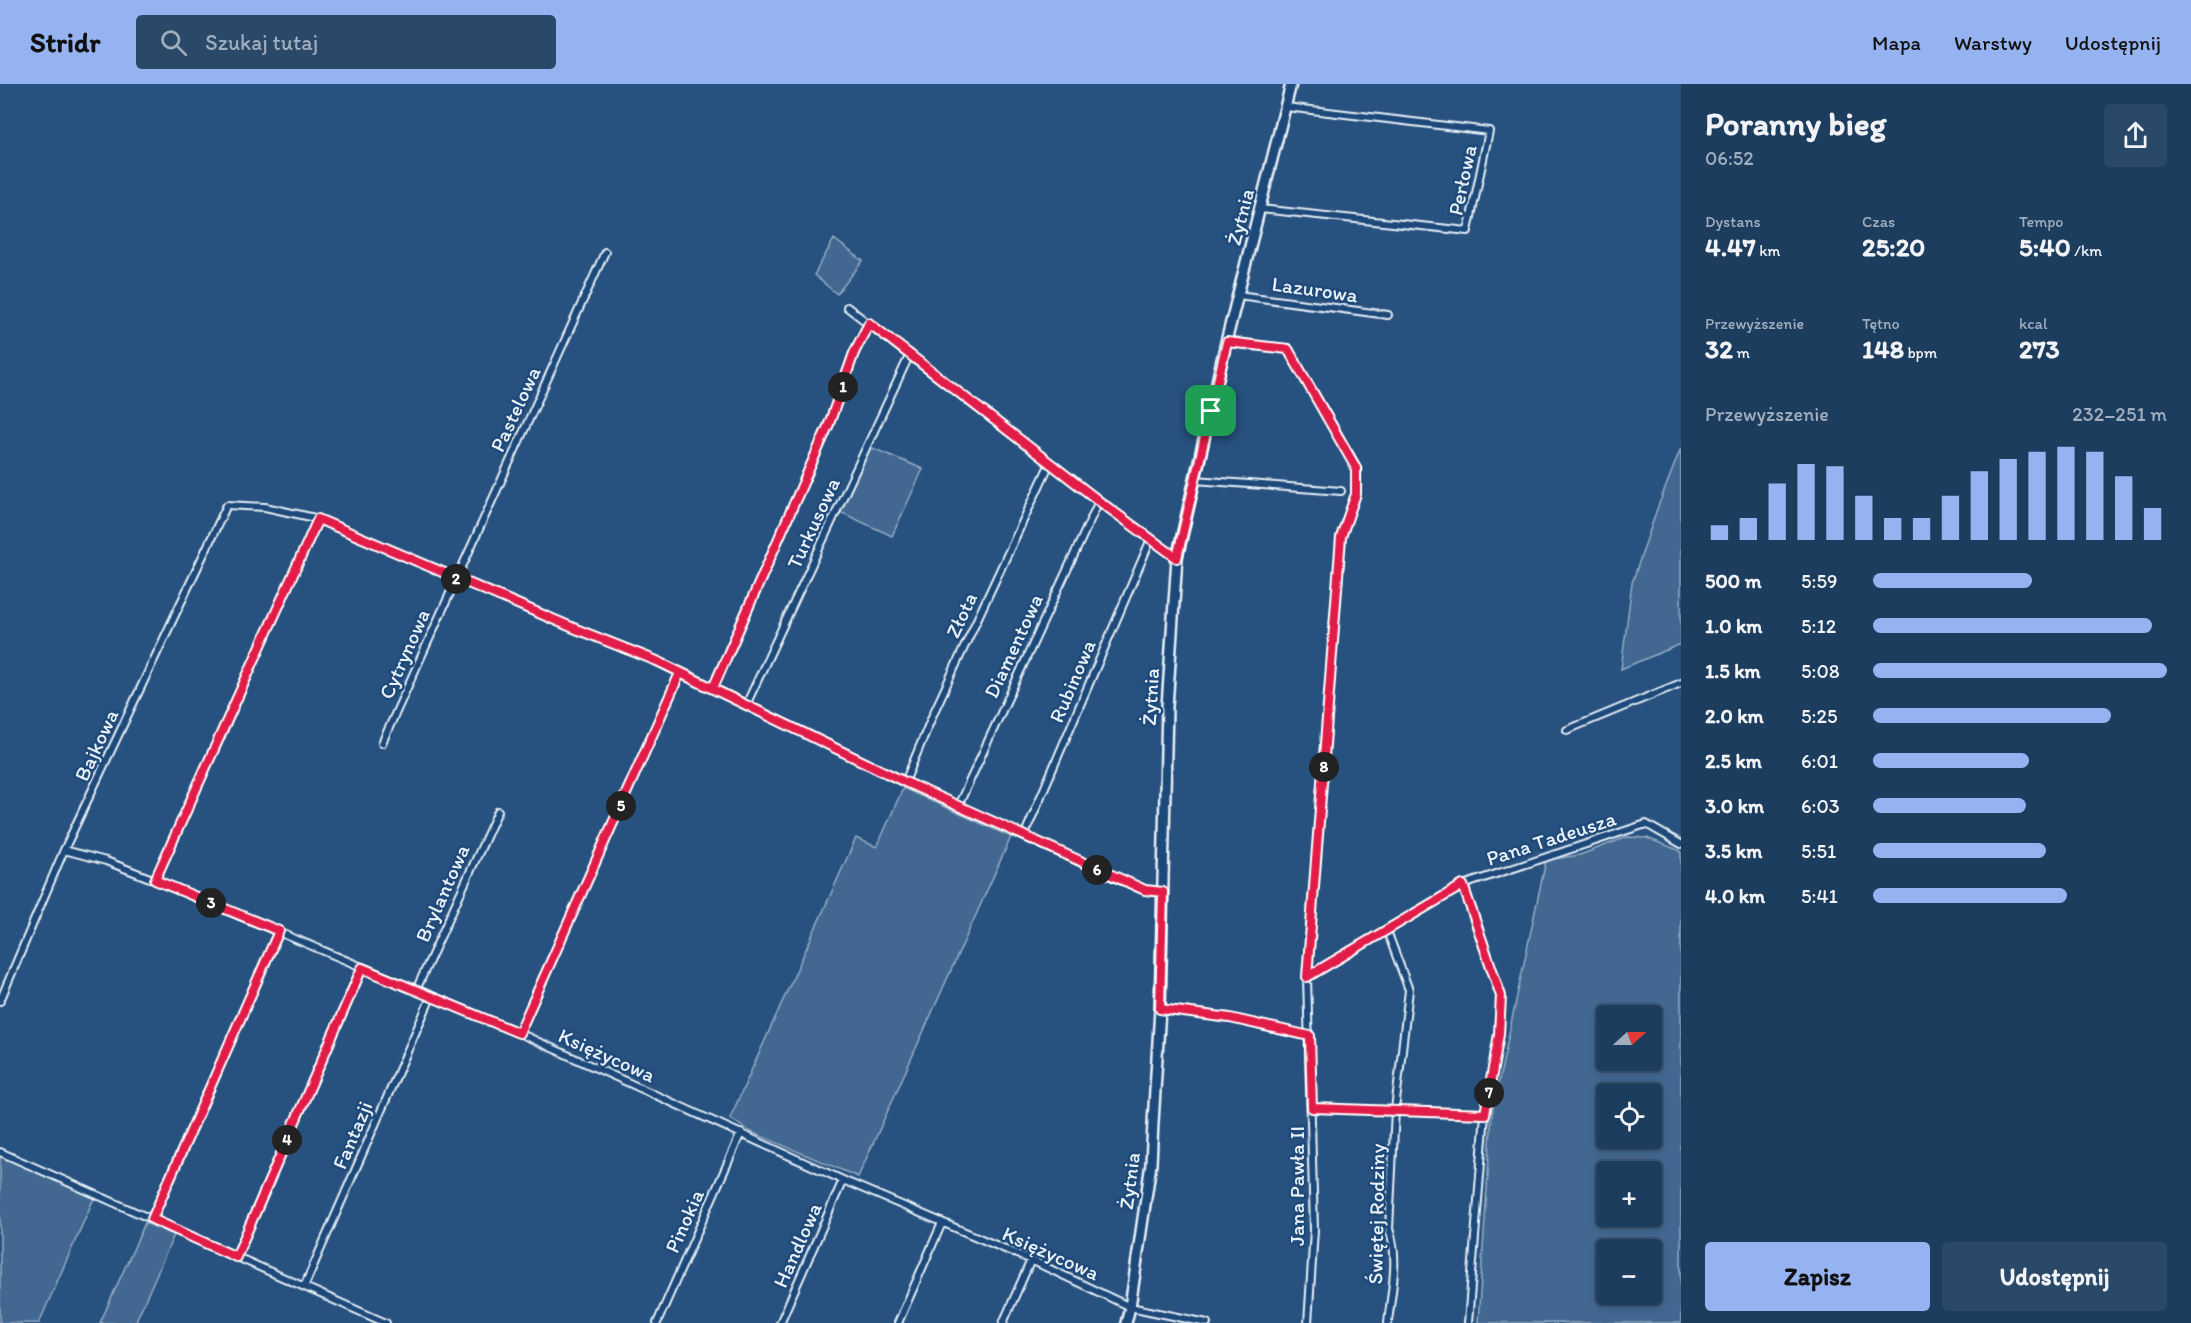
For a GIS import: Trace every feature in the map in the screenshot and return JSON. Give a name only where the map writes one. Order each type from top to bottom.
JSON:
[{"type":"street","name":"Żytnia","points":[[1126,1323],[1151,1164],[1160,1009],[1167,706],[1177,558],[1238,295],[1291,84]]},
{"type":"street","name":"Perłowa","points":[[1260,209],[1468,231],[1489,131],[1286,107]]},
{"type":"street","name":"Pastelowa","points":[[456,579],[605,252]]},
{"type":"street","name":"Lazurowa","points":[[1238,295],[1388,315]]},
{"type":"street","points":[[847,307],[1099,501],[1177,558]]},
{"type":"street","points":[[713,688],[829,424],[854,353],[869,323]]},
{"type":"street","name":"Jana Pawła II","points":[[1227,342],[1288,349],[1356,468],[1357,476],[1356,494],[1341,537],[1307,977],[1314,1230],[1308,1323]]},
{"type":"street","name":"Turkusowa","points":[[746,705],[910,354]]},
{"type":"street","name":"Złota","points":[[905,782],[934,712],[1050,463]]},
{"type":"street","points":[[1195,480],[1341,491]]},
{"type":"street","name":"Diamentowa","points":[[958,806],[1099,501]]},
{"type":"street","name":"Bajkowa","points":[[0,1001],[64,850],[227,505],[266,507],[318,519]]},
{"type":"street","points":[[155,880],[318,519],[456,579],[657,661],[905,782],[1145,890],[1163,892]]},
{"type":"street","name":"Rubinowa","points":[[1024,836],[1151,539]]},
{"type":"street","name":"Cytrynowa","points":[[382,743],[456,579]]},
{"type":"street","points":[[519,1033],[680,673]]},
{"type":"street","points":[[1567,730],[1681,683]]},
{"type":"street","name":"Brylantowa","points":[[416,990],[498,811]]},
{"type":"street","name":"Pana Tadeusza","points":[[1307,977],[1463,885],[1646,824],[1681,844]]},
{"type":"street","name":"Księżycowa","points":[[64,850],[106,861],[155,880],[519,1033],[843,1180],[1031,1260],[1130,1307],[1207,1323]]},
{"type":"street","points":[[1463,885],[1501,996],[1499,1034],[1485,1114],[1468,1323]]},
{"type":"street","points":[[152,1219],[279,931]]},
{"type":"street","name":"Świętej Rodziny","points":[[1387,931],[1409,990],[1395,1110],[1389,1229],[1394,1258],[1388,1323]]},
{"type":"street","points":[[236,1257],[362,968]]},
{"type":"street","name":"Fantazji","points":[[304,1287],[430,997]]},
{"type":"street","points":[[1160,1009],[1230,1018],[1310,1036]]},
{"type":"street","points":[[1312,1108],[1485,1114]]},
{"type":"street","name":"Pinokia","points":[[657,1323],[741,1133]]},
{"type":"street","points":[[0,1152],[386,1323]]},
{"type":"street","name":"Handlowa","points":[[780,1323],[843,1180]]},
{"type":"street","points":[[898,1323],[942,1223]]},
{"type":"street","points":[[1003,1323],[1031,1260]]},
{"type":"shaded area","points":[[834,239],[863,261],[837,294],[814,275]]},
{"type":"shaded area","points":[[870,447],[923,469],[892,536],[840,512]]},
{"type":"shaded area","points":[[1681,448],[1681,644],[1621,669],[1632,583]]},
{"type":"shaded area","points":[[903,788],[1011,837],[858,1177],[749,1131],[730,1118],[856,838],[877,847]]},
{"type":"shaded area","points":[[1627,837],[1647,838],[1681,851],[1681,1323],[1478,1323],[1492,1113],[1546,860],[1580,855]]},
{"type":"shaded area","points":[[0,1155],[94,1198],[39,1323],[0,1323]]},
{"type":"shaded area","points":[[145,1223],[174,1235],[135,1323],[100,1323]]},
{"type":"route","points":[[869,323],[1099,501],[1177,558],[1211,411],[1227,342],[1288,349],[1356,468],[1356,494],[1341,537],[1307,977],[1463,885],[1501,996],[1499,1034],[1485,1114],[1312,1108],[1310,1036],[1230,1018],[1160,1009],[1163,892],[1145,890],[1106,874],[905,782],[680,673],[519,1033],[362,968],[236,1257],[152,1219],[279,931],[155,880],[318,519],[657,661],[713,688],[829,424],[854,353],[869,323]]}]
